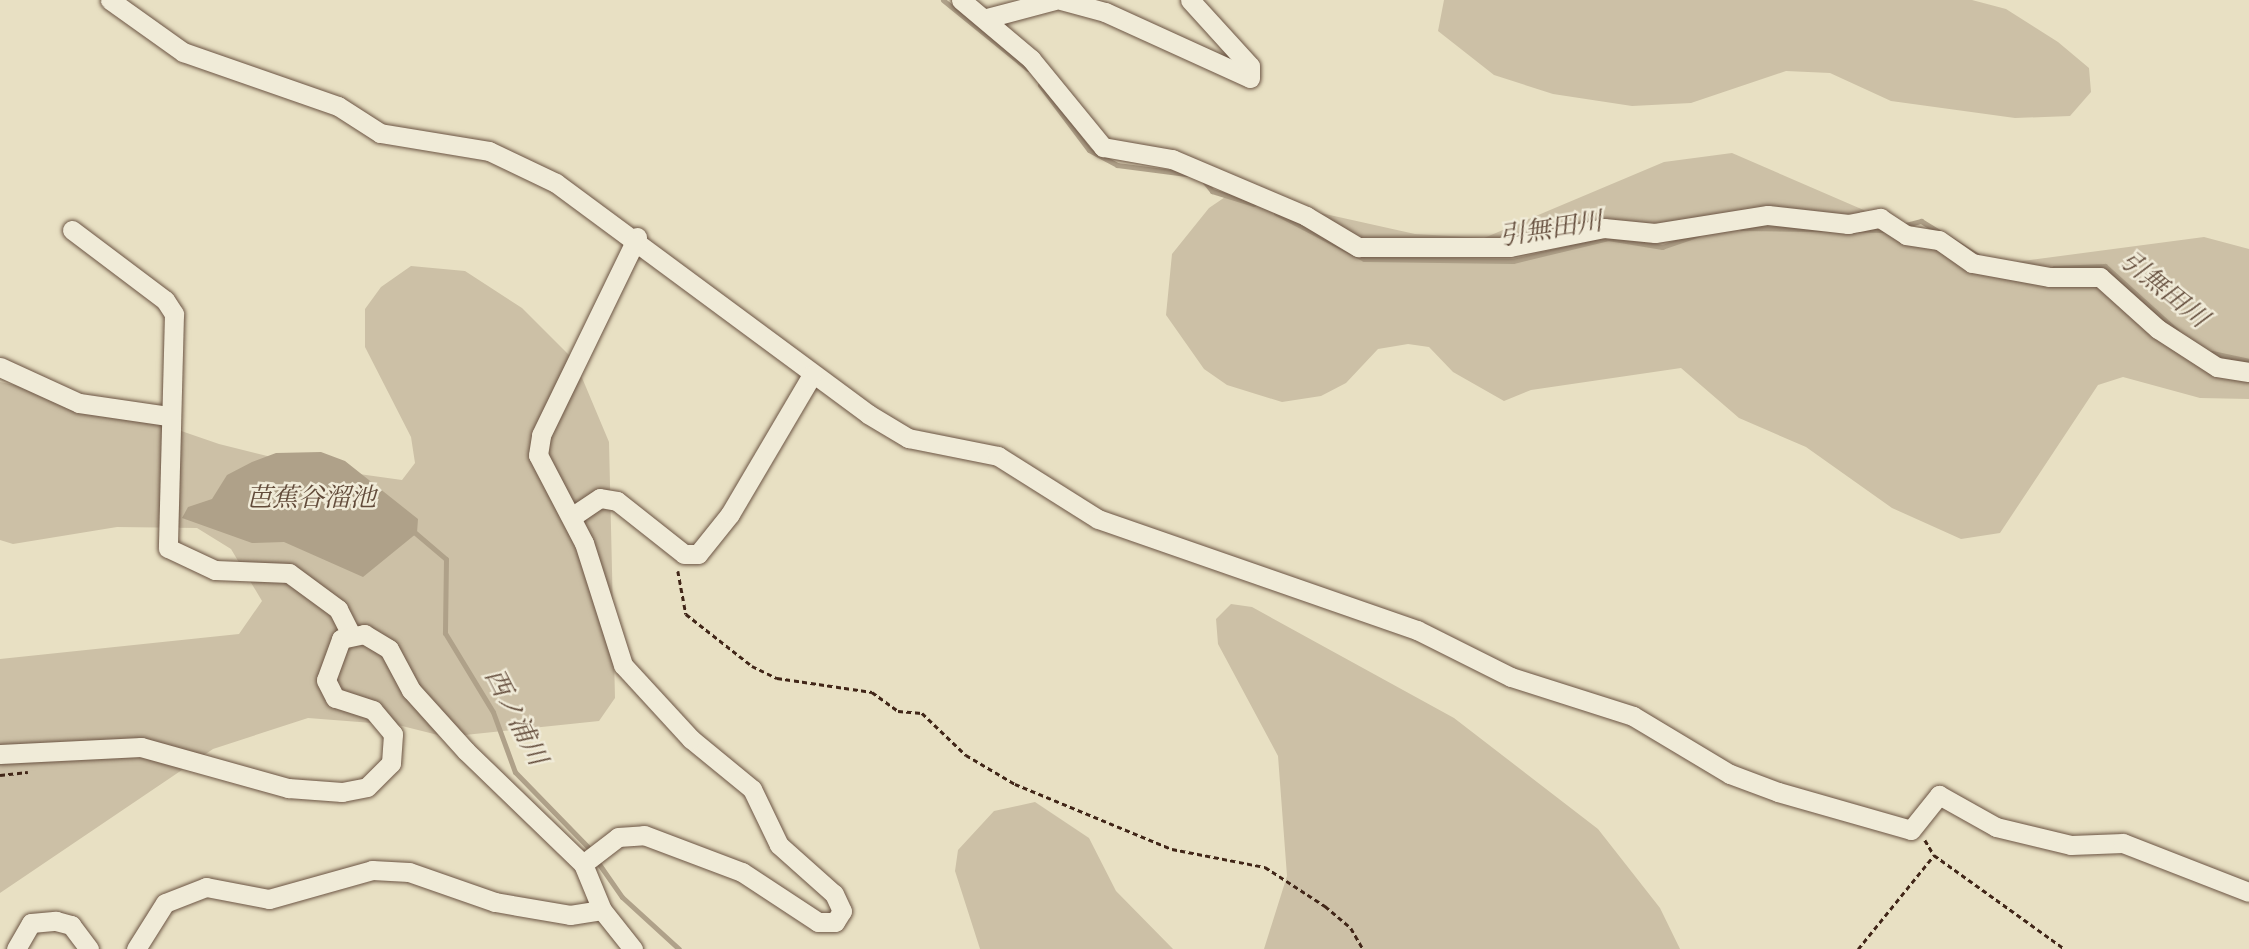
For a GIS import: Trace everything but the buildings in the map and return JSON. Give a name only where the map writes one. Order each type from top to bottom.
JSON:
[{"type":"street","points":[[110,0],[138,8],[183,52],[338,106],[380,133],[489,151],[556,183],[637,237],[716,306],[908,439],[998,456],[1098,519],[1417,630],[1511,677],[1633,716],[1730,774],[1910,830],[1939,795],[1996,827],[2071,845],[2123,843],[2249,892]]},
{"type":"street","points":[[961,0],[987,18],[1103,147],[1172,159],[1306,216],[1358,247],[1510,247],[1604,228],[1656,233],[1768,215],[1848,224],[1896,226],[1939,240],[1972,263],[2049,277],[2100,277],[2168,335],[2217,367],[2249,372]]},
{"type":"street","points":[[987,18],[1055,0]]},
{"type":"street","points":[[1061,0],[1105,12],[1250,78],[1250,66],[1190,0]]},
{"type":"street","points":[[72,230],[164,300],[174,314],[178,331],[168,416],[168,548],[215,570],[289,573],[338,609],[351,634],[388,649],[411,690],[466,751],[583,864],[602,911],[633,949]]},
{"type":"street","points":[[583,864],[618,837],[644,835],[743,872],[818,922],[835,922],[842,911],[834,894],[779,845],[752,789],[691,739],[624,665],[573,516],[542,468],[538,445],[637,237]]},
{"type":"street","points":[[0,367],[79,403],[168,416]]},
{"type":"street","points":[[573,516],[600,498],[617,501],[684,554],[698,554],[730,514],[812,375]]},
{"type":"street","points":[[0,754],[141,747],[288,788],[342,792],[367,787],[391,762],[393,734],[373,710],[344,703],[328,690],[334,649],[351,634]]},
{"type":"street","points":[[136,949],[164,902],[206,887],[269,899],[372,870],[409,872],[495,902],[570,915],[602,911]]},
{"type":"street","points":[[16,949],[31,923],[56,921],[71,925],[89,949]]},
{"type":"path","points":[[684,554],[677,590],[686,614],[752,666],[777,678],[872,692],[898,711],[922,713],[966,755],[1015,784],[1172,849],[1265,867],[1334,913],[1363,949]]},
{"type":"path","points":[[1910,830],[1931,844],[1934,855],[2065,949]]},
{"type":"path","points":[[1858,949],[1934,855]]},
{"type":"shaded area","points":[[1444,0],[1972,0],[2006,9],[2058,42],[2089,68],[2091,92],[2070,116],[2015,118],[1891,101],[1830,73],[1786,71],[1691,103],[1632,106],[1553,94],[1494,75],[1438,31]]},
{"type":"shaded area","points":[[1732,153],[1970,256],[2015,262],[2204,237],[2249,249],[2249,399],[2200,398],[2123,377],[2098,385],[2000,533],[1961,539],[1892,508],[1806,447],[1739,418],[1681,368],[1531,390],[1504,401],[1453,372],[1429,347],[1408,344],[1378,349],[1346,383],[1321,396],[1282,402],[1227,385],[1204,369],[1166,315],[1172,254],[1209,208],[1231,193],[1415,234],[1484,238],[1664,162]]},
{"type":"shaded area","points":[[411,266],[465,271],[522,308],[575,361],[609,442],[615,698],[599,721],[446,737],[398,725],[308,718],[213,749],[0,893],[0,659],[239,634],[262,601],[231,549],[197,528],[117,527],[13,544],[0,540],[0,382],[97,402],[219,444],[316,468],[402,480],[415,463],[411,437],[365,347],[365,309],[381,287]]},
{"type":"shaded area","points":[[1231,604],[1252,607],[1454,718],[1598,829],[1660,908],[1680,949],[1264,949],[1287,876],[1278,756],[1218,644],[1216,619]]},
{"type":"shaded area","points":[[1035,802],[1089,838],[1116,891],[1173,949],[980,949],[955,871],[958,850],[994,811]]},
{"type":"water","name":"芭蕉谷溜池","points":[[321,452],[345,461],[418,519],[417,533],[363,577],[284,542],[252,543],[182,518],[188,507],[212,499],[227,475],[252,462],[276,453]]},
{"type":"waterway","name":"引無田川","points":[[943,0],[1028,69]]},
{"type":"waterway","name":"引無田川","points":[[1040,85],[1089,150],[1117,165],[1186,174]]},
{"type":"waterway","name":"引無田川","points":[[1204,181],[1212,191],[1254,204]]},
{"type":"waterway","name":"引無田川","points":[[1276,213],[1364,259],[1513,261],[1608,238],[1662,247],[1697,235]]},
{"type":"waterway","name":"引無田川","points":[[1902,226],[1921,221],[1977,255]]},
{"type":"waterway","name":"引無田川","points":[[1741,228],[1890,230]]},
{"type":"waterway","name":"引無田川","points":[[2054,268],[2105,266],[2177,331]]},
{"type":"waterway","name":"引無田川","points":[[2212,353],[2249,361]]},
{"type":"waterway","name":"西ノ浦川","points":[[413,531],[446,559],[445,633],[493,712],[515,772],[588,847]]},
{"type":"waterway","name":"西ノ浦川","points":[[599,864],[622,897],[679,949]]}]
